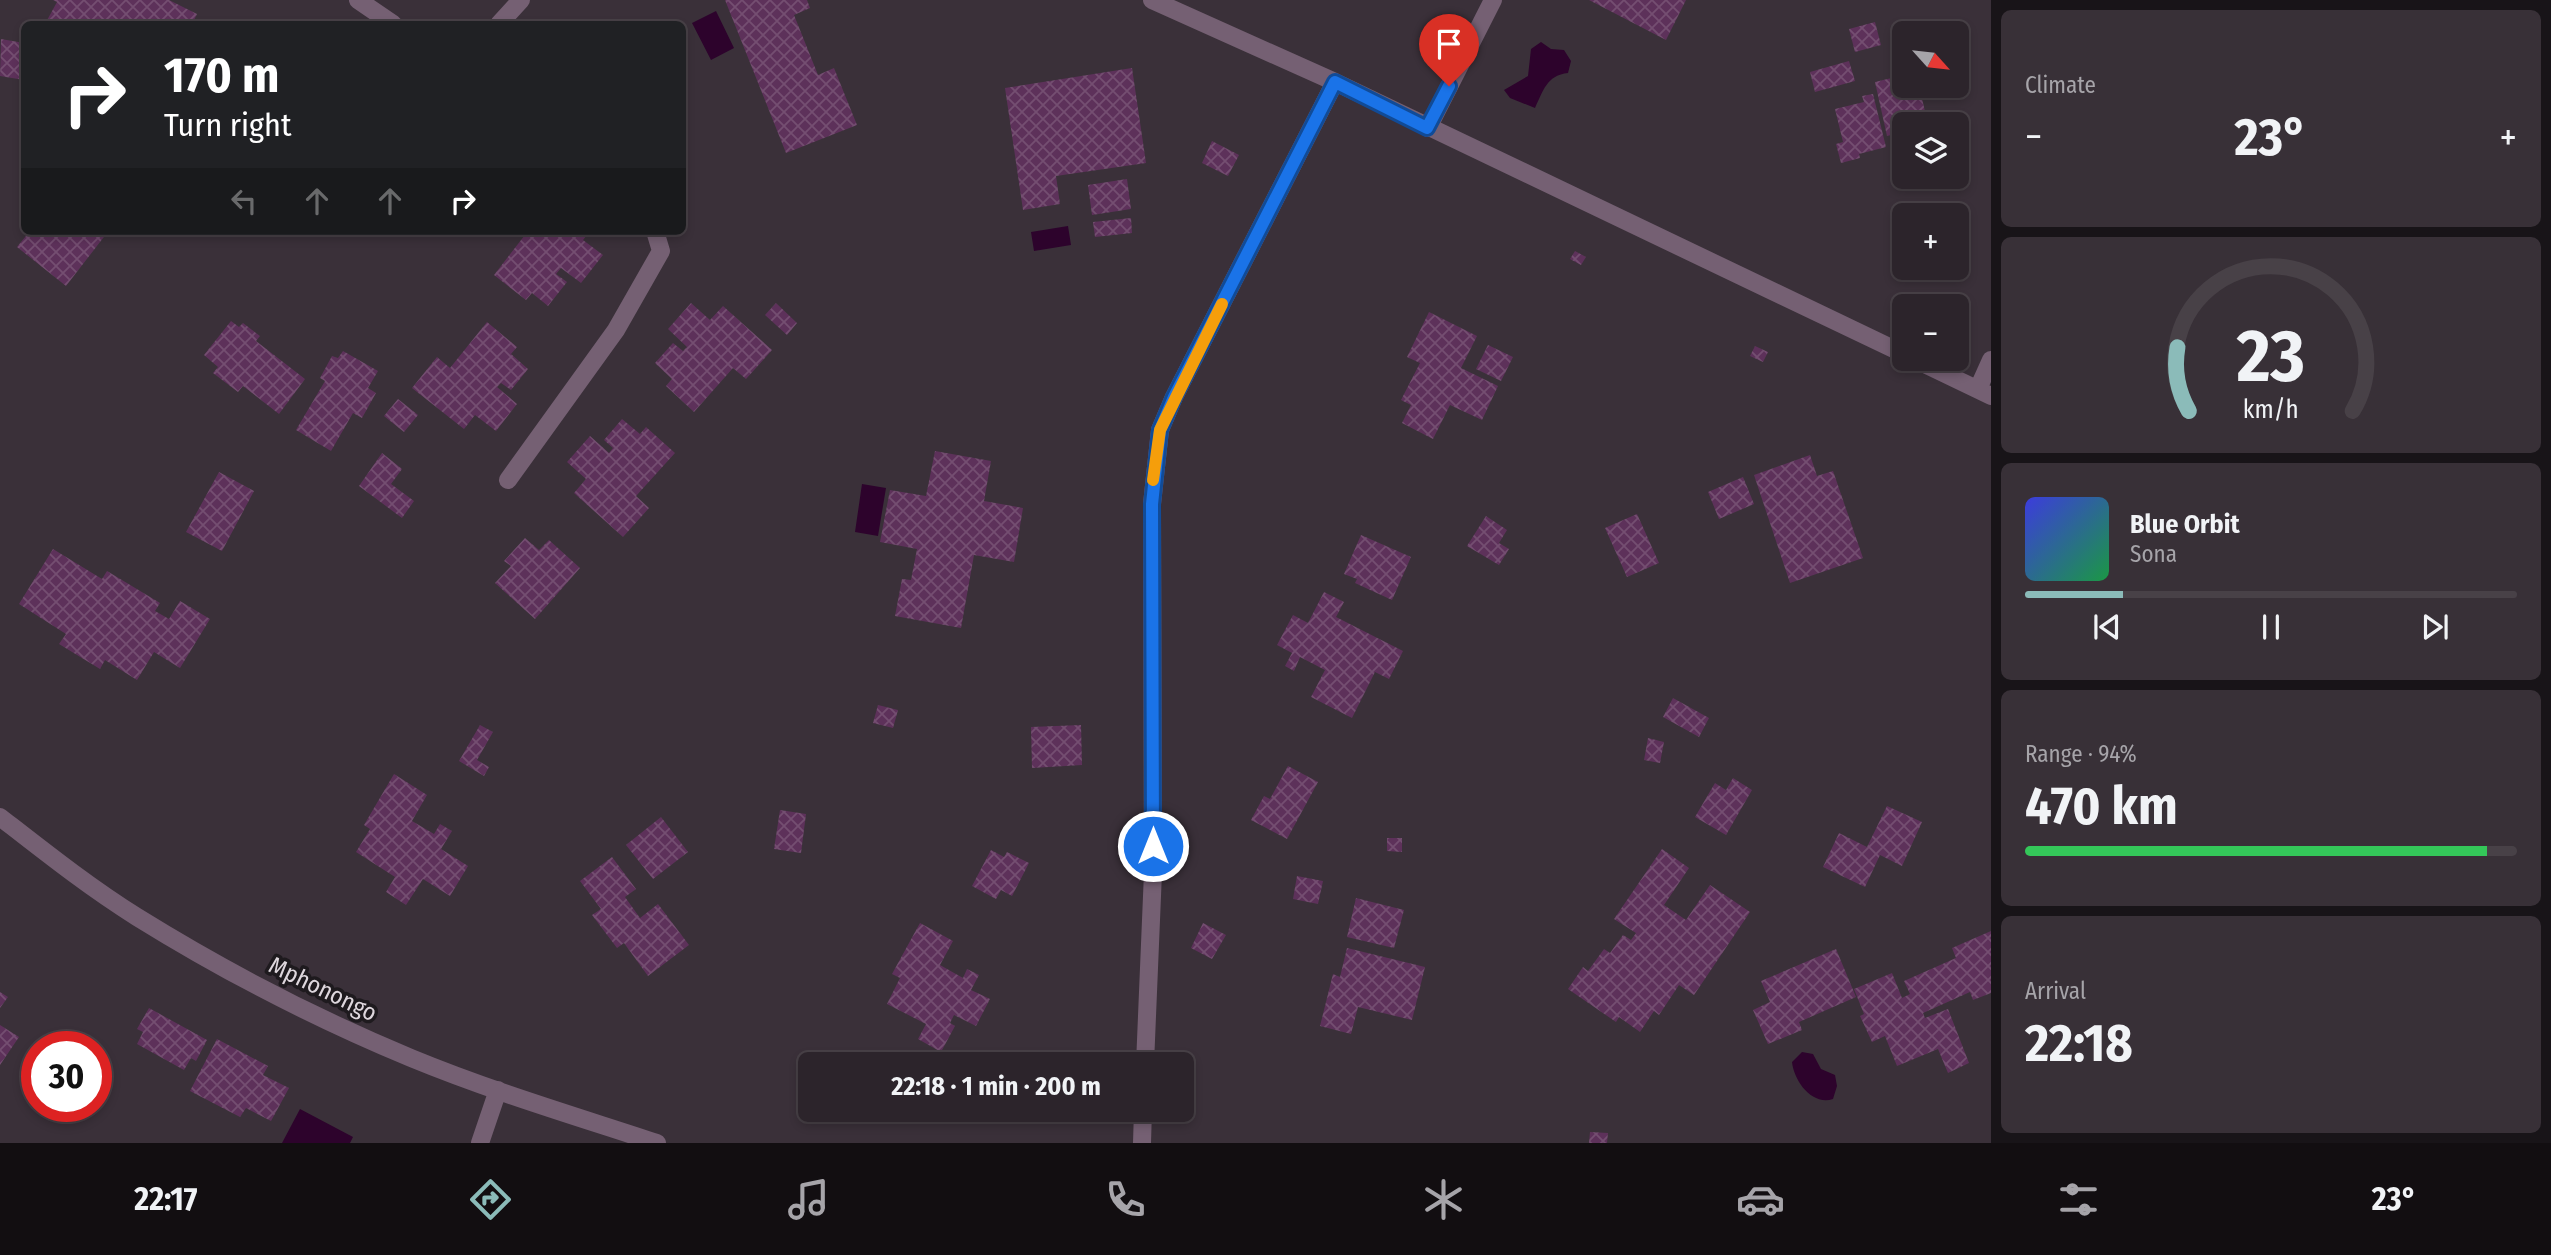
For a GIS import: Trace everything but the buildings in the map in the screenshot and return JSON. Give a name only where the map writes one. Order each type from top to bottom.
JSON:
[{"type":"street","points":[[358,0],[389,21]]},
{"type":"street","points":[[502,21],[521,0]]},
{"type":"street","points":[[1152,0],[1335,82],[1892,348]]},
{"type":"street","points":[[1427,128],[1493,0]]},
{"type":"street","points":[[1146,1052],[1153,872],[1152,504],[1160,430],[1174,397],[1335,82]]},
{"type":"street","points":[[508,480],[616,330],[661,251],[656,235]]},
{"type":"street","points":[[1939,371],[1984,392],[1991,360]]},
{"type":"street","name":"Mphonongo","points":[[0,817],[65,869],[106,896],[221,967],[313,1013],[412,1058],[657,1143]]},
{"type":"street","points":[[480,1143],[498,1090]]},
{"type":"street","points":[[1142,1143],[1143,1122]]},
{"type":"shaded area","points":[[716,11],[734,48],[711,60],[692,23]]},
{"type":"shaded area","points":[[1541,42],[1551,49],[1564,50],[1571,61],[1568,73],[1550,80],[1535,108],[1510,98],[1504,90],[1528,76],[1531,49]]},
{"type":"shaded area","points":[[1068,226],[1071,245],[1034,251],[1031,232]]},
{"type":"shaded area","points":[[862,484],[886,488],[878,536],[855,532]]},
{"type":"shaded area","points":[[1802,1052],[1813,1054],[1821,1069],[1835,1075],[1837,1086],[1833,1099],[1818,1099],[1800,1084],[1792,1062]]},
{"type":"shaded area","points":[[300,1109],[353,1137],[350,1143],[282,1143]]},
{"type":"slow traffic","points":[[1153,480],[1160,430],[1222,304]]},
{"type":"route","points":[[1153,846],[1152,504],[1160,430],[1174,397],[1335,82],[1427,128],[1449,86]]}]
